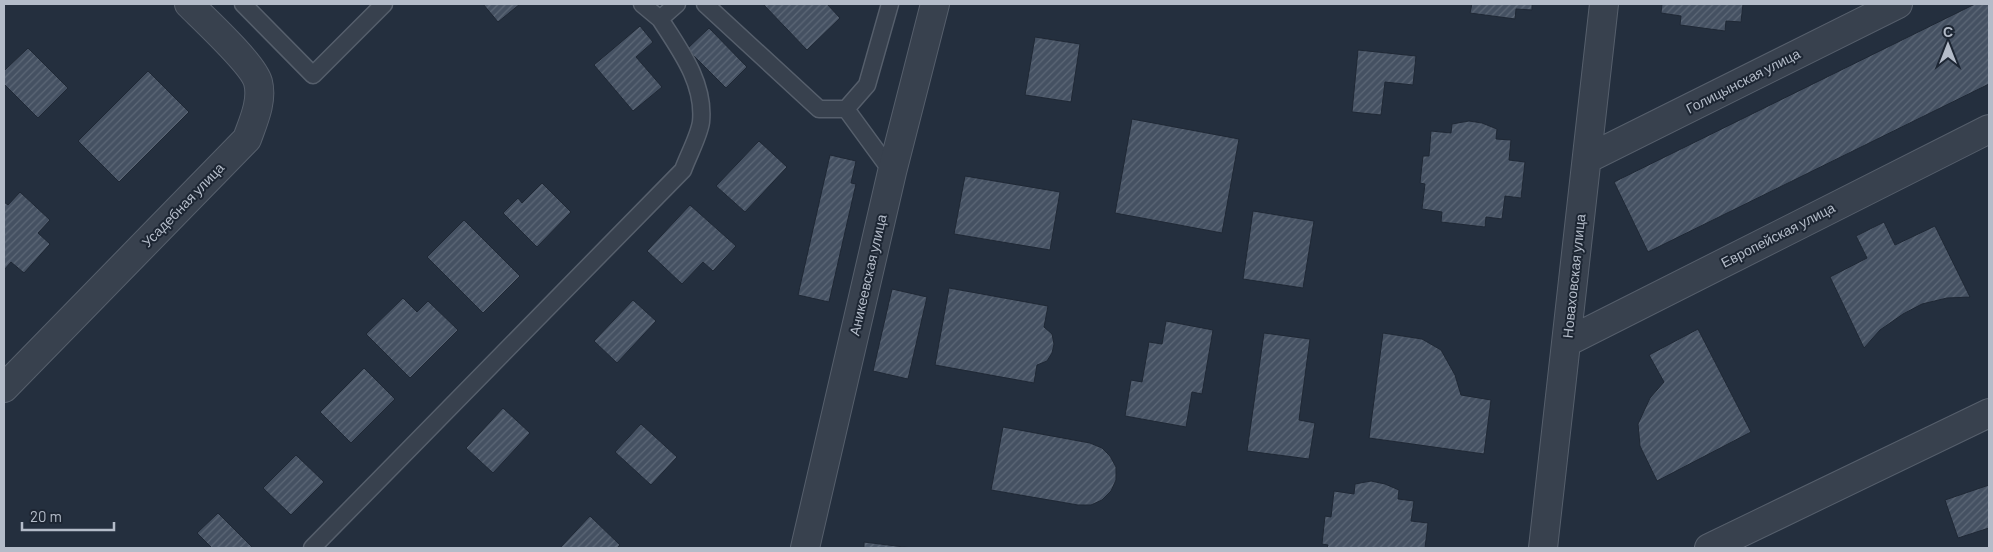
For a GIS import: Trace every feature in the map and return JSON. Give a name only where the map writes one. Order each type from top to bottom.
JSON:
[{"type":"street","name":"Усадебная улица","points":[[4,388],[247,139],[259,103],[259,83],[252,69],[189,4]]},
{"type":"street","name":"Аникеевская улица","points":[[805,548],[892,172],[935,4]]},
{"type":"street","name":"Новаховская улица","points":[[1544,548],[1604,4]]},
{"type":"street","name":"Голицынская улица","points":[[1587,159],[1898,4]]},
{"type":"street","name":"Европейская улица","points":[[1566,342],[1989,129]]},
{"type":"street","points":[[1709,548],[1989,413]]},
{"type":"lane","points":[[243,4],[313,76],[384,4]]},
{"type":"lane","points":[[312,548],[683,170],[701,122],[699,98],[690,67],[660,19],[642,4]]},
{"type":"lane","points":[[660,19],[677,4]]},
{"type":"lane","points":[[705,4],[819,108],[846,108],[867,85],[890,4]]},
{"type":"lane","points":[[846,108],[892,172]]},
{"type":"building","points":[[483,4],[520,4],[498,22]]},
{"type":"building","points":[[763,4],[827,4],[840,18],[807,50]]},
{"type":"building","points":[[1472,4],[1532,4],[1532,10],[1516,9],[1515,19],[1470,13]]},
{"type":"building","points":[[1662,4],[1743,4],[1741,22],[1726,21],[1725,31],[1680,25],[1681,16],[1661,13]]},
{"type":"building","points":[[1975,4],[1989,4],[1989,84],[1648,252],[1614,182]]},
{"type":"building","points":[[640,26],[653,42],[636,57],[662,87],[633,111],[594,65]]},
{"type":"building","points":[[709,28],[747,67],[726,88],[687,49]]},
{"type":"building","points":[[1035,37],[1080,44],[1071,102],[1025,95]]},
{"type":"building","points":[[28,48],[68,88],[38,118],[4,84],[4,71]]},
{"type":"building","points":[[1358,50],[1416,56],[1413,85],[1385,82],[1381,115],[1352,112]]},
{"type":"building","points":[[148,71],[189,112],[119,182],[78,141]]},
{"type":"building","points":[[1132,119],[1239,139],[1222,233],[1115,213]]},
{"type":"building","points":[[1469,121],[1482,123],[1497,129],[1496,139],[1511,140],[1509,160],[1525,162],[1521,198],[1505,196],[1502,219],[1486,217],[1485,227],[1441,222],[1442,212],[1422,209],[1425,184],[1420,183],[1423,156],[1429,156],[1431,131],[1451,133],[1452,124]]},
{"type":"building","points":[[759,141],[787,167],[745,212],[716,186]]},
{"type":"building","points":[[830,155],[856,161],[851,183],[856,184],[829,302],[798,295]]},
{"type":"building","points":[[965,176],[1060,192],[1050,250],[954,234]]},
{"type":"building","points":[[542,183],[571,212],[537,247],[503,213],[518,198],[522,203]]},
{"type":"building","points":[[20,192],[50,220],[38,233],[50,244],[24,273],[11,262],[4,270],[4,202],[8,205]]},
{"type":"building","points":[[690,205],[736,246],[713,271],[703,262],[682,284],[647,251]]},
{"type":"building","points":[[1253,211],[1314,221],[1303,288],[1243,279]]},
{"type":"building","points":[[464,220],[520,276],[483,313],[427,257]]},
{"type":"building","points":[[1884,222],[1895,245],[1935,226],[1970,297],[1947,298],[1922,304],[1880,330],[1864,348],[1830,277],[1867,258],[1856,236]]},
{"type":"building","points":[[949,288],[1048,306],[1044,327],[1052,334],[1054,344],[1052,353],[1047,361],[1037,365],[1034,383],[935,365]]},
{"type":"building","points":[[892,289],[927,297],[908,379],[873,371]]},
{"type":"building","points":[[403,298],[417,312],[428,301],[458,330],[410,378],[366,334]]},
{"type":"building","points":[[633,300],[656,321],[617,363],[594,341]]},
{"type":"building","points":[[1166,321],[1213,330],[1202,394],[1192,392],[1186,427],[1125,416],[1131,380],[1142,382],[1149,342],[1162,344]]},
{"type":"building","points":[[1698,329],[1751,432],[1657,481],[1640,446],[1638,424],[1650,398],[1664,382],[1649,355]]},
{"type":"building","points":[[1264,333],[1310,339],[1299,420],[1315,423],[1309,459],[1247,451]]},
{"type":"building","points":[[1383,333],[1422,339],[1441,350],[1455,375],[1461,395],[1491,400],[1484,454],[1369,438]]},
{"type":"building","points":[[364,368],[395,399],[351,443],[320,412]]},
{"type":"building","points":[[503,408],[530,433],[493,473],[466,448]]},
{"type":"building","points":[[641,424],[677,457],[651,485],[615,452]]},
{"type":"building","points":[[1003,427],[1090,443],[1102,448],[1110,456],[1116,467],[1116,480],[1111,491],[1102,500],[1091,505],[1078,505],[991,490]]},
{"type":"building","points":[[296,455],[324,482],[291,515],[263,488]]},
{"type":"building","points":[[1371,481],[1399,490],[1398,499],[1414,501],[1411,521],[1428,523],[1425,548],[1327,548],[1328,545],[1322,544],[1325,516],[1331,517],[1334,491],[1354,494],[1355,484]]},
{"type":"building","points":[[1989,485],[1989,528],[1958,538],[1945,500]]},
{"type":"building","points":[[218,513],[253,548],[212,548],[197,533]]},
{"type":"building","points":[[590,516],[620,545],[617,548],[560,548]]},
{"type":"building","points":[[864,542],[912,548],[864,548]]}]
